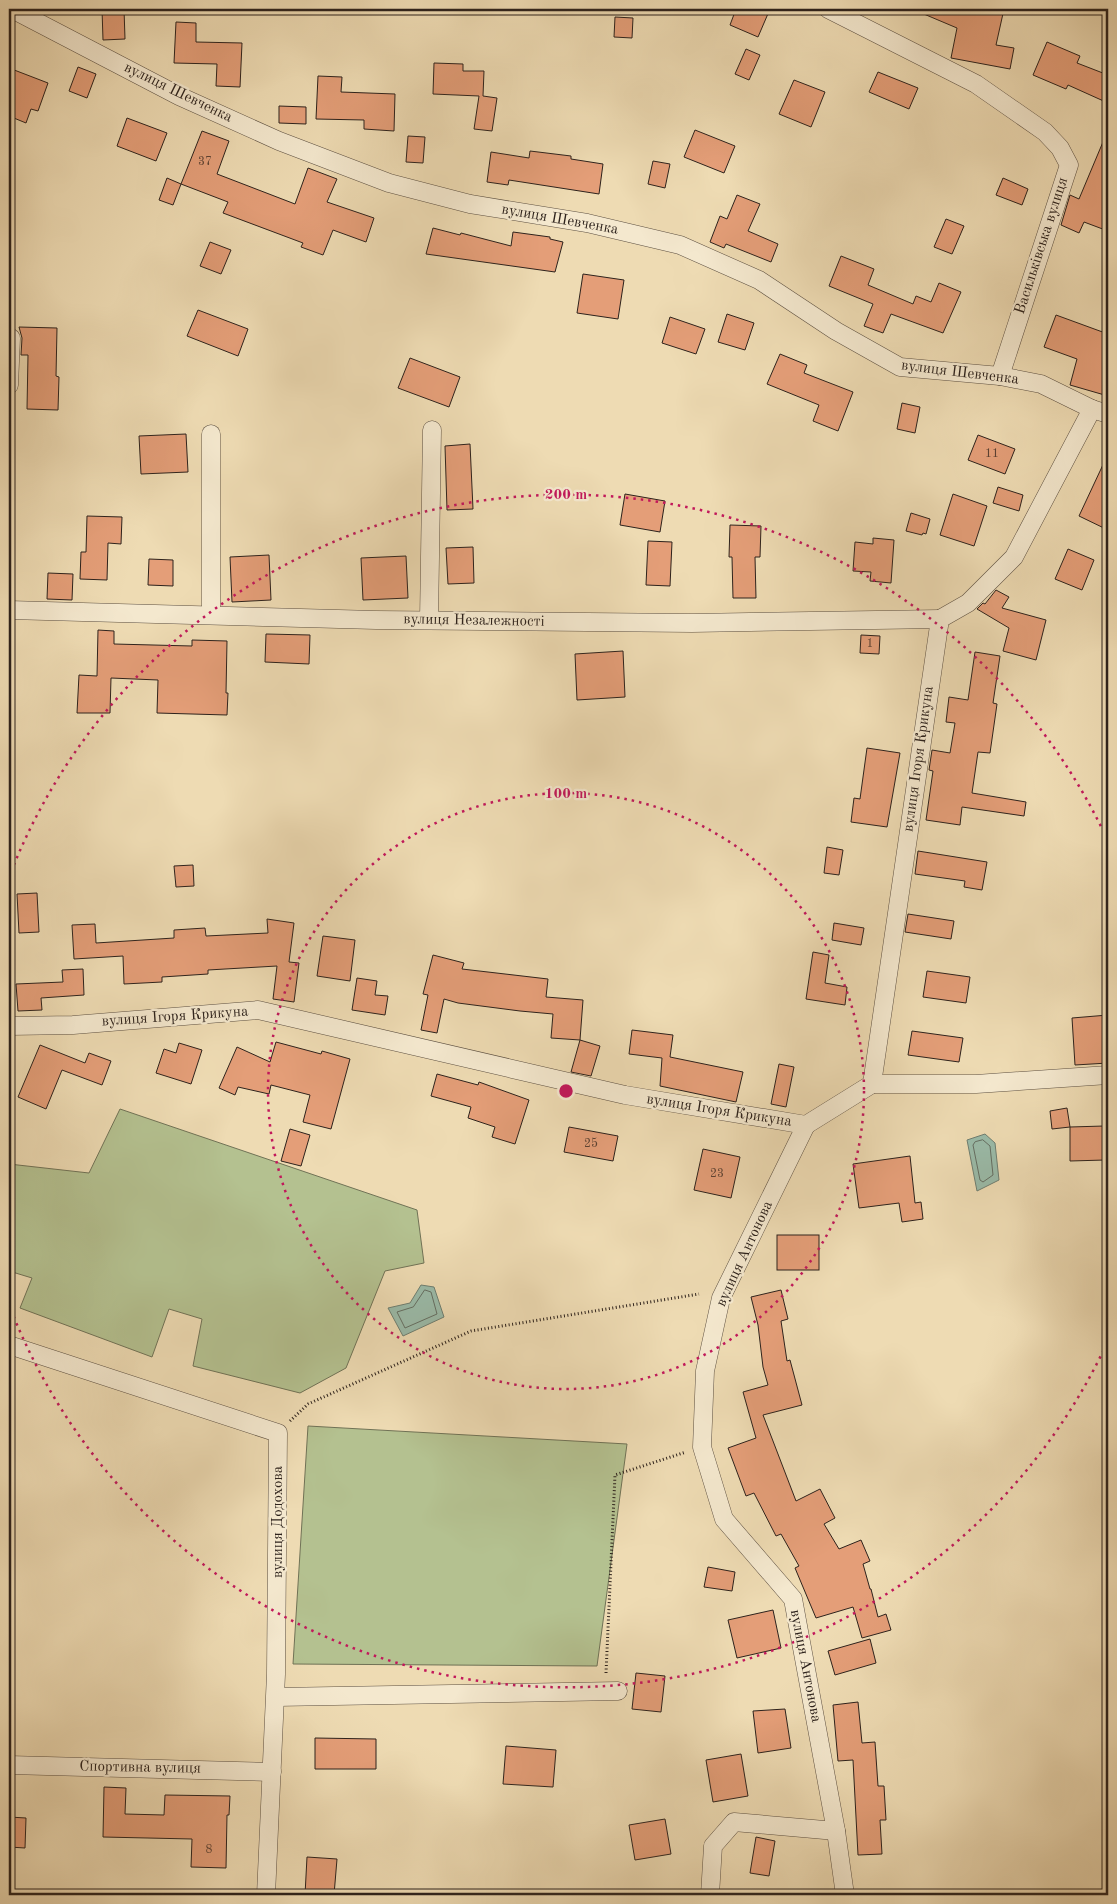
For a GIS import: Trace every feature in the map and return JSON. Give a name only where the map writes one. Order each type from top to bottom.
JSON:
[{"type":"street","name":"вулиця Шевченка","points":[[12,9],[179,96],[279,141],[388,183],[470,204],[587,222],[680,245],[759,280],[836,331],[900,367],[1000,376],[1041,384],[1100,412]]},
{"type":"street","name":"Васильківська вулиця","points":[[828,9],[976,84],[1045,132],[1060,148],[1068,165],[1000,376]]},
{"type":"street","points":[[9,385],[11,338]]},
{"type":"street","points":[[940,619],[968,603],[1014,557],[1100,412]]},
{"type":"street","points":[[429,620],[432,430]]},
{"type":"street","points":[[211,434],[211,615]]},
{"type":"street","name":"вулиця Незалежності","points":[[9,610],[429,620],[692,623],[940,619]]},
{"type":"street","name":"вулиця Ігоря Крикуна","points":[[9,1026],[73,1025],[258,1010],[625,1096],[806,1125],[872,1084],[940,619]]},
{"type":"street","points":[[872,1084],[976,1084],[1108,1075]]},
{"type":"street","name":"вулиця Антонова","points":[[806,1125],[721,1298],[705,1372],[702,1447],[724,1520],[792,1598],[836,1831],[845,1895]]},
{"type":"street","points":[[9,1345],[278,1433]]},
{"type":"street","name":"вулиця Додохова","points":[[266,1895],[276,1697],[278,1433]]},
{"type":"street","points":[[276,1697],[611,1691]]},
{"type":"street","name":"Спортивна вулиця","points":[[9,1765],[272,1772]]},
{"type":"street","points":[[710,1895],[713,1846],[734,1822],[836,1831]]},
{"type":"path","points":[[278,1433],[308,1404],[471,1331],[699,1294]]},
{"type":"path","points":[[611,1691],[615,1475],[702,1447]]},
{"type":"green space","points":[[120,1109],[417,1210],[424,1263],[385,1271],[346,1368],[300,1393],[193,1366],[202,1319],[169,1309],[152,1357],[20,1308],[32,1278],[9,1271],[9,1164],[89,1173]]},
{"type":"green space","points":[[308,1426],[627,1444],[597,1666],[293,1664]]},
{"type":"water","points":[[985,1134],[995,1143],[999,1180],[977,1191],[967,1140]]},
{"type":"water","points":[[421,1285],[434,1287],[444,1317],[403,1336],[388,1308],[410,1303]]},
{"type":"building","points":[[102,9],[124,9],[125,39],[103,40]]},
{"type":"building","points":[[736,9],[770,9],[758,37],[730,25]]},
{"type":"building","points":[[912,9],[1004,9],[996,45],[1014,48],[1010,69],[951,58],[957,28]]},
{"type":"building","points":[[615,17],[633,18],[632,38],[614,37]]},
{"type":"building","points":[[176,22],[196,23],[196,42],[242,43],[240,87],[216,86],[217,64],[174,63]]},
{"type":"building","points":[[1047,42],[1080,56],[1077,63],[1108,75],[1108,103],[1068,85],[1066,89],[1033,75]]},
{"type":"building","points":[[746,49],[760,55],[749,80],[735,74]]},
{"type":"building","points":[[434,63],[463,64],[463,71],[484,71],[483,96],[497,98],[492,131],[474,129],[479,96],[433,94]]},
{"type":"building","points":[[78,67],[96,74],[87,98],[69,91]]},
{"type":"building","points":[[9,68],[48,83],[38,111],[31,109],[26,123],[9,116]]},
{"type":"building","points":[[878,72],[918,88],[909,109],[869,92]]},
{"type":"building","points":[[318,76],[342,77],[341,92],[395,94],[394,131],[364,129],[364,120],[316,119]]},
{"type":"building","points":[[794,80],[825,92],[811,127],[779,114]]},
{"type":"building","points":[[279,106],[306,107],[306,124],[279,123]]},
{"type":"building","points":[[127,118],[167,133],[156,161],[117,146]]},
{"type":"building","points":[[695,130],[735,146],[724,173],[684,157]]},
{"type":"building","points":[[1108,130],[1108,231],[1084,222],[1079,233],[1061,225],[1070,195],[1079,199]]},
{"type":"building","points":[[202,131],[229,141],[217,174],[295,204],[308,168],[337,179],[327,202],[374,218],[366,242],[333,230],[323,255],[301,247],[303,243],[223,213],[228,202],[181,184]]},
{"type":"building","points":[[408,136],[425,137],[423,163],[406,162]]},
{"type":"building","points":[[530,151],[571,156],[571,159],[603,164],[599,194],[509,180],[508,185],[487,182],[491,152],[529,158]]},
{"type":"building","points":[[653,161],[670,164],[665,188],[648,184]]},
{"type":"building","points":[[167,178],[181,184],[173,205],[159,200]]},
{"type":"building","points":[[1003,178],[1028,189],[1022,205],[996,195]]},
{"type":"building","points":[[737,195],[760,204],[748,231],[778,244],[771,262],[726,244],[724,248],[710,242],[720,216],[727,219]]},
{"type":"building","points":[[946,219],[964,226],[952,254],[934,247]]},
{"type":"building","points":[[433,228],[511,246],[513,232],[550,237],[550,239],[563,242],[555,272],[426,254]]},
{"type":"building","points":[[210,242],[231,250],[221,274],[200,266]]},
{"type":"building","points":[[841,256],[874,269],[868,285],[913,304],[916,296],[931,302],[939,283],[961,292],[943,333],[891,314],[883,333],[864,326],[873,304],[829,286]]},
{"type":"building","points":[[583,274],[624,280],[618,319],[577,313]]},
{"type":"building","points":[[198,310],[248,329],[238,356],[187,336]]},
{"type":"building","points":[[727,314],[754,323],[745,350],[718,342]]},
{"type":"building","points":[[1056,315],[1108,334],[1108,396],[1070,385],[1077,359],[1044,347]]},
{"type":"building","points":[[670,317],[705,329],[696,354],[662,343]]},
{"type":"building","points":[[19,327],[57,328],[56,376],[59,377],[58,410],[27,409],[28,355],[21,355],[22,338]]},
{"type":"building","points":[[780,354],[807,365],[804,373],[853,392],[838,431],[813,421],[819,405],[767,384]]},
{"type":"building","points":[[410,358],[460,377],[449,407],[398,388]]},
{"type":"building","points":[[902,403],[920,407],[915,433],[897,429]]},
{"type":"building","points":[[186,434],[188,472],[141,474],[139,436]]},
{"type":"building","points":[[978,435],[1015,449],[1005,474],[968,460]]},
{"type":"building","points":[[470,444],[473,509],[447,510],[445,446]]},
{"type":"building","points":[[1108,454],[1108,530],[1079,516]]},
{"type":"building","points":[[998,487],[1023,495],[1019,511],[993,503]]},
{"type":"building","points":[[625,494],[665,501],[660,532],[620,525]]},
{"type":"building","points":[[953,494],[987,506],[974,546],[940,535]]},
{"type":"building","points":[[911,513],[930,519],[926,534],[923,533],[922,535],[906,531]]},
{"type":"building","points":[[87,516],[122,517],[121,544],[108,543],[107,580],[80,579],[81,552],[86,552]]},
{"type":"building","points":[[730,525],[761,526],[760,557],[755,557],[756,598],[733,598],[732,557],[729,557]]},
{"type":"building","points":[[873,538],[894,540],[891,583],[870,581],[871,572],[853,571],[855,542],[873,544]]},
{"type":"building","points":[[648,541],[672,542],[670,586],[646,585]]},
{"type":"building","points":[[473,547],[474,583],[448,584],[446,548]]},
{"type":"building","points":[[1068,549],[1094,560],[1082,590],[1055,579]]},
{"type":"building","points":[[269,555],[271,600],[232,602],[230,557]]},
{"type":"building","points":[[406,556],[408,598],[363,600],[361,558]]},
{"type":"building","points":[[149,559],[173,560],[173,586],[148,585]]},
{"type":"building","points":[[48,573],[73,574],[72,600],[47,599]]},
{"type":"building","points":[[996,590],[1009,597],[1002,608],[1046,620],[1036,660],[1003,651],[1009,628],[977,609],[983,603],[985,604]]},
{"type":"building","points":[[98,630],[114,631],[114,644],[192,646],[192,640],[227,641],[227,715],[157,713],[158,680],[111,678],[110,713],[77,713],[79,675],[97,676]]},
{"type":"building","points":[[266,634],[310,635],[309,664],[265,662]]},
{"type":"building","points":[[861,635],[880,636],[879,654],[860,653]]},
{"type":"building","points":[[623,651],[625,697],[577,700],[575,654]]},
{"type":"building","points":[[975,652],[1000,656],[993,703],[997,704],[990,753],[978,752],[972,793],[1026,802],[1024,816],[962,807],[960,825],[926,820],[933,771],[929,770],[932,750],[950,753],[955,723],[946,722],[949,697],[968,700]]},
{"type":"building","points":[[867,748],[900,753],[887,827],[851,822],[854,798],[860,799]]},
{"type":"building","points":[[827,847],[843,850],[839,875],[824,873]]},
{"type":"building","points":[[918,851],[987,862],[982,890],[964,887],[965,881],[915,874]]},
{"type":"building","points":[[193,865],[194,886],[176,887],[174,866]]},
{"type":"building","points":[[37,893],[39,932],[19,933],[17,894]]},
{"type":"building","points":[[908,914],[954,921],[951,939],[905,932]]},
{"type":"building","points":[[267,919],[294,923],[289,962],[299,963],[294,1002],[273,999],[277,966],[208,970],[208,974],[162,977],[162,982],[124,984],[123,956],[74,959],[72,925],[95,924],[96,943],[174,938],[174,930],[205,928],[206,936],[268,933]]},
{"type":"building","points":[[834,923],[864,928],[861,945],[832,940]]},
{"type":"building","points":[[323,936],[355,940],[350,981],[317,976]]},
{"type":"building","points":[[813,952],[829,955],[825,983],[847,987],[845,1005],[806,999]]},
{"type":"building","points":[[433,955],[464,963],[462,969],[548,979],[546,997],[583,1000],[580,1040],[551,1038],[553,1014],[458,1003],[444,999],[437,1033],[421,1030],[428,995],[423,994]]},
{"type":"building","points":[[83,969],[84,995],[41,998],[42,1010],[18,1011],[16,984],[63,982],[62,970]]},
{"type":"building","points":[[927,971],[970,977],[966,1003],[923,997]]},
{"type":"building","points":[[357,978],[377,981],[375,995],[388,996],[385,1015],[352,1010]]},
{"type":"building","points":[[1108,1015],[1108,1063],[1075,1065],[1072,1018]]},
{"type":"building","points":[[632,1030],[673,1035],[670,1057],[743,1072],[736,1102],[660,1086],[662,1058],[629,1054]]},
{"type":"building","points":[[912,1031],[963,1038],[959,1062],[908,1055]]},
{"type":"building","points":[[580,1040],[600,1046],[591,1076],[571,1072]]},
{"type":"building","points":[[276,1042],[321,1054],[322,1051],[350,1059],[331,1129],[303,1122],[310,1095],[271,1085],[269,1094],[238,1087],[235,1095],[219,1088],[237,1047],[270,1062]]},
{"type":"building","points":[[179,1043],[202,1050],[191,1084],[156,1073],[164,1049],[176,1053]]},
{"type":"building","points":[[40,1045],[85,1063],[89,1053],[111,1061],[102,1085],[62,1070],[46,1109],[18,1097]]},
{"type":"building","points":[[779,1064],[794,1067],[786,1107],[771,1104]]},
{"type":"building","points":[[437,1074],[478,1085],[479,1082],[529,1100],[515,1144],[492,1137],[495,1127],[468,1118],[471,1107],[431,1096]]},
{"type":"building","points":[[1067,1108],[1070,1127],[1052,1129],[1050,1111]]},
{"type":"building","points":[[1104,1126],[1105,1160],[1070,1161],[1070,1127]]},
{"type":"building","points":[[569,1127],[618,1136],[613,1161],[564,1152]]},
{"type":"building","points":[[290,1129],[310,1135],[301,1166],[281,1161]]},
{"type":"building","points":[[703,1149],[740,1157],[731,1198],[694,1190]]},
{"type":"building","points":[[910,1156],[915,1203],[921,1202],[923,1219],[902,1222],[899,1203],[859,1208],[853,1164]]},
{"type":"building","points":[[777,1235],[819,1235],[819,1270],[777,1270]]},
{"type":"building","points":[[781,1290],[788,1319],[781,1321],[787,1361],[790,1360],[802,1405],[763,1415],[796,1501],[820,1489],[835,1518],[824,1524],[839,1549],[861,1540],[870,1561],[863,1564],[878,1617],[886,1614],[891,1630],[862,1638],[853,1607],[816,1618],[795,1568],[799,1566],[781,1534],[776,1536],[754,1493],[746,1496],[728,1448],[756,1438],[743,1392],[768,1385],[763,1367],[758,1325],[751,1297]]},
{"type":"building","points":[[708,1567],[735,1572],[732,1591],[704,1587]]},
{"type":"building","points":[[773,1610],[781,1648],[737,1658],[728,1620]]},
{"type":"building","points":[[870,1639],[876,1663],[835,1675],[828,1651]]},
{"type":"building","points":[[636,1673],[665,1676],[661,1712],[632,1709]]},
{"type":"building","points":[[858,1702],[862,1743],[875,1742],[878,1786],[884,1786],[886,1820],[880,1820],[882,1854],[858,1855],[853,1760],[838,1761],[833,1705]]},
{"type":"building","points":[[785,1709],[791,1748],[758,1753],[753,1711]]},
{"type":"building","points":[[315,1738],[376,1739],[376,1769],[315,1769]]},
{"type":"building","points":[[506,1746],[556,1750],[553,1787],[503,1784]]},
{"type":"building","points":[[741,1754],[748,1796],[713,1802],[706,1760]]},
{"type":"building","points":[[104,1787],[126,1788],[125,1814],[164,1815],[165,1795],[230,1796],[229,1815],[227,1815],[226,1868],[191,1867],[192,1839],[103,1837]]},
{"type":"building","points":[[9,1817],[26,1818],[25,1848],[9,1847]]},
{"type":"building","points":[[665,1819],[671,1854],[635,1860],[629,1825]]},
{"type":"building","points":[[756,1837],[775,1841],[769,1876],[750,1873]]},
{"type":"building","points":[[307,1857],[337,1859],[334,1895],[305,1895]]}]
